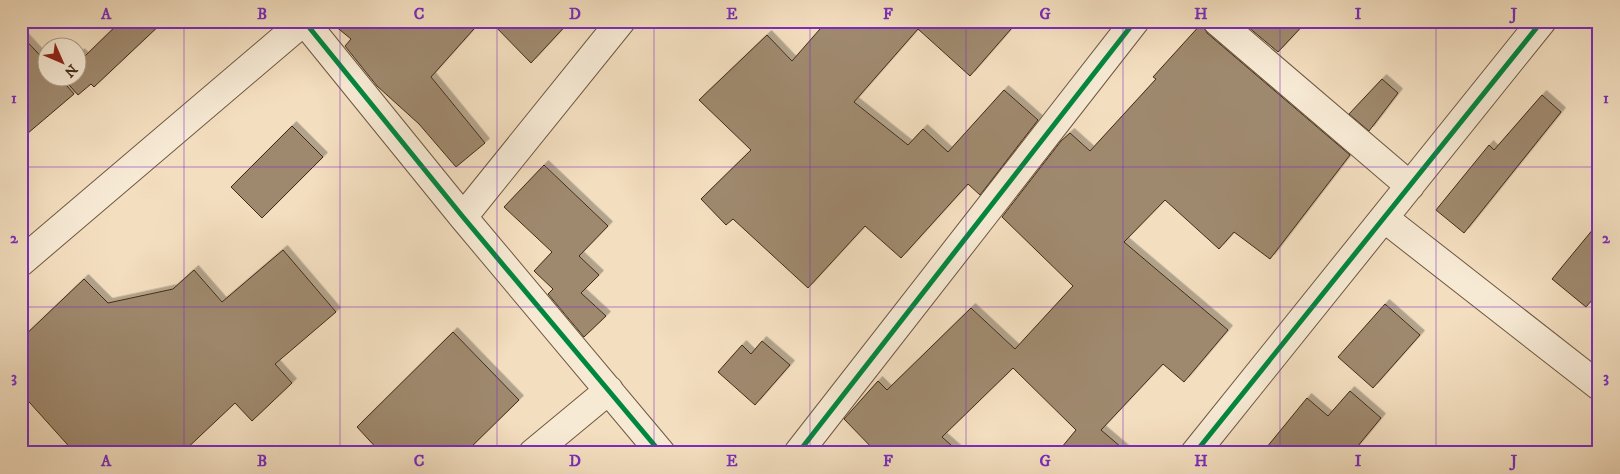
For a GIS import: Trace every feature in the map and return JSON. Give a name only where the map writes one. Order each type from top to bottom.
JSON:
[{"type":"street","points":[[21,262],[304,21],[463,217],[661,453]]},
{"type":"street","points":[[463,217],[621,21]]},
{"type":"street","points":[[798,453],[1135,21]]},
{"type":"street","points":[[1217,21],[1410,186]]},
{"type":"street","points":[[1196,453],[1542,21]]},
{"type":"street","points":[[1384,218],[1599,386]]},
{"type":"street","points":[[533,453],[609,390]]},
{"type":"building","points":[[121,21],[164,21],[94,87],[91,84],[88,87],[88,53]]},
{"type":"building","points":[[329,21],[481,21],[431,77],[485,143],[456,167],[419,124],[377,86],[345,46],[351,39]]},
{"type":"building","points":[[490,21],[570,21],[531,63]]},
{"type":"building","points":[[827,21],[1018,21],[970,76],[918,29],[854,102],[908,145],[923,129],[948,152],[1004,90],[1038,120],[980,195],[968,184],[901,258],[865,226],[808,288],[733,219],[726,225],[701,199],[751,150],[699,100],[767,35],[792,61]]},
{"type":"building","points":[[1241,21],[1307,21],[1278,52]]},
{"type":"building","points":[[1202,23],[1207,33],[1350,155],[1270,259],[1234,232],[1219,249],[1165,200],[1124,242],[1228,330],[1184,382],[1163,364],[1101,430],[1128,453],[1057,453],[1076,430],[1013,368],[942,437],[960,453],[877,453],[844,419],[878,381],[887,390],[971,308],[1015,349],[1073,286],[1002,217],[1061,141],[1070,133],[1090,151],[1156,79],[1153,77]]},
{"type":"building","points":[[21,35],[38,53],[38,88],[69,88],[74,94],[21,139]]},
{"type":"building","points":[[1382,79],[1398,93],[1369,131],[1349,114]]},
{"type":"building","points":[[72,88],[86,88],[78,95]]},
{"type":"building","points":[[1542,95],[1561,112],[1464,233],[1436,210],[1489,145],[1494,150]]},
{"type":"building","points":[[292,126],[323,157],[262,218],[231,187]]},
{"type":"building","points":[[544,165],[608,226],[579,256],[599,275],[581,293],[606,316],[584,337],[548,294],[553,289],[534,271],[552,252],[504,207]]},
{"type":"building","points":[[1599,222],[1599,292],[1586,307],[1552,279]]},
{"type":"building","points":[[283,250],[336,312],[275,364],[292,383],[252,421],[235,403],[182,453],[75,453],[21,393],[21,339],[84,279],[108,303],[173,289],[194,270],[222,302]]},
{"type":"building","points":[[1385,304],[1420,335],[1373,388],[1338,357]]},
{"type":"building","points":[[453,332],[519,400],[465,453],[381,453],[357,427]]},
{"type":"building","points":[[762,341],[790,365],[755,405],[718,372],[742,345],[751,354]]},
{"type":"building","points":[[1350,391],[1381,418],[1352,453],[1262,453],[1307,398],[1328,416]]},
{"type":"cycle path","points":[[304,21],[463,217],[661,453]]},
{"type":"cycle path","points":[[798,453],[1135,21]]},
{"type":"cycle path","points":[[1195,453],[1542,21]]}]
